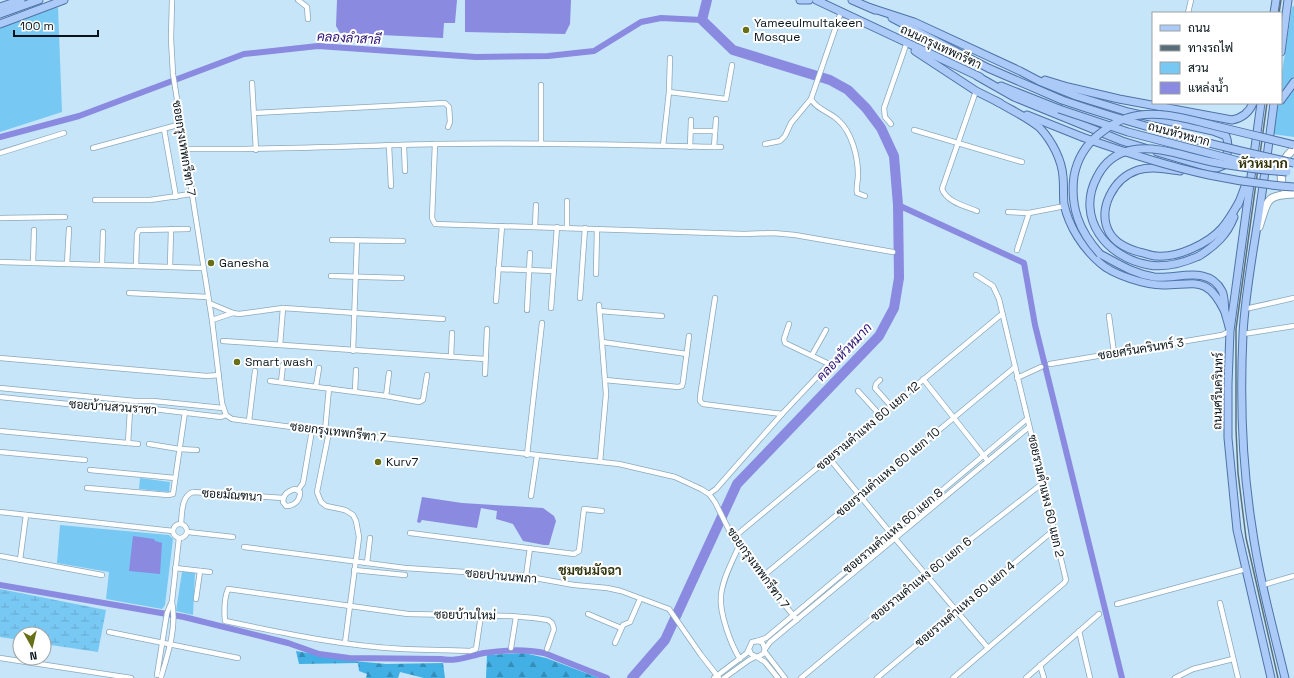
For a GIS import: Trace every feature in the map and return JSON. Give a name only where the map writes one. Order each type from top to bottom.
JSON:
[{"type":"main road","points":[[0,8],[21,0]]},
{"type":"main road","points":[[0,14],[39,0]]},
{"type":"main road","points":[[0,24],[64,0]]},
{"type":"main road","points":[[800,0],[809,0]]},
{"type":"main road","name":"ถนนกรุงเทพกรีฑา","points":[[816,0],[978,76],[1059,109]]},
{"type":"main road","name":"ถนนกรุงเทพกรีฑา","points":[[852,0],[871,8],[988,68],[1062,100]]},
{"type":"main road","points":[[1274,12],[1276,0]]},
{"type":"main road","points":[[1282,45],[1288,0]]},
{"type":"main road","points":[[871,8],[914,22],[1054,88],[1128,112],[1212,131],[1226,136],[1228,140],[1228,149],[1224,165],[1217,168],[1211,168],[1122,141],[1014,97],[978,76]]},
{"type":"main road","points":[[894,37],[976,91],[1041,122],[1136,156],[1208,175]]},
{"type":"main road","points":[[1020,71],[1068,87],[1152,103]]},
{"type":"main road","points":[[1282,99],[1294,82]]},
{"type":"main road","name":"ถนนหัวหมาก","points":[[1062,100],[1166,132],[1294,163]]},
{"type":"main road","points":[[996,101],[1039,128],[1050,141],[1057,155],[1063,176],[1065,206],[1079,241],[1101,264],[1119,274],[1149,284],[1199,284],[1214,293],[1225,312]]},
{"type":"main road","points":[[1160,105],[1232,120],[1240,118],[1246,113],[1252,104]]},
{"type":"main road","name":"ถนนศรีนครินทร์","points":[[1261,104],[1230,331],[1228,438],[1237,530],[1271,678]]},
{"type":"main road","name":"ถนนศรีนครินทร์","points":[[1274,104],[1245,309],[1243,334],[1242,408],[1247,495],[1252,528],[1263,585],[1285,678]]},
{"type":"main road","points":[[1273,114],[1278,104]]},
{"type":"main road","name":"ถนนหัวหมาก","points":[[1059,109],[1164,142],[1242,163],[1291,173]]},
{"type":"main road","points":[[1230,331],[1222,291],[1217,284],[1210,279],[1194,274],[1155,277],[1131,271],[1100,254],[1090,243],[1080,226],[1074,209],[1072,190],[1075,171],[1081,155],[1093,140],[1109,126],[1127,118],[1147,114],[1174,117],[1294,145]]},
{"type":"main road","points":[[1251,172],[1230,227],[1224,237],[1215,246],[1186,262],[1169,265],[1150,265],[1132,261],[1116,252],[1107,244],[1102,239],[1093,223],[1089,204],[1092,185],[1102,167],[1111,159],[1125,152],[1141,149],[1152,149],[1233,166],[1291,173]]},
{"type":"main road","points":[[1294,149],[1283,162],[1280,172],[1283,188],[1294,194]]},
{"type":"main road","points":[[1239,202],[1222,229],[1204,242],[1189,250],[1157,256],[1131,250],[1120,244],[1109,232],[1105,217],[1107,201],[1115,187],[1124,177],[1138,170],[1149,168],[1294,187]]},
{"type":"main road","points":[[1255,240],[1267,203],[1270,199],[1280,194],[1294,194]]},
{"type":"main road","points":[[1237,530],[1252,528]]},
{"type":"street","name":"ซอยกรุงเทพกรีฑา 7","points":[[172,0],[170,39],[175,90],[212,320],[223,408],[226,415],[232,419],[327,432],[619,464],[675,477],[710,494],[733,538],[762,578],[796,620]]},
{"type":"street","points":[[298,0],[307,8],[308,19]]},
{"type":"street","points":[[1188,12],[1191,0]]},
{"type":"street","points":[[765,144],[780,141],[811,99],[841,12]]},
{"type":"street","points":[[891,124],[885,117],[884,108],[906,45]]},
{"type":"street","points":[[663,146],[670,92],[670,58]]},
{"type":"street","points":[[670,92],[726,99],[732,65]]},
{"type":"street","points":[[252,83],[256,150]]},
{"type":"street","points":[[541,85],[541,144]]},
{"type":"street","points":[[976,91],[942,192],[956,203],[977,211]]},
{"type":"street","points":[[811,99],[813,103],[839,120],[845,128],[856,158],[858,193],[865,196]]},
{"type":"street","points":[[254,113],[445,103],[449,107],[450,122],[448,127]]},
{"type":"street","points":[[714,147],[716,119]]},
{"type":"street","points":[[690,147],[691,120]]},
{"type":"street","points":[[93,148],[181,124]]},
{"type":"street","points":[[164,129],[176,197]]},
{"type":"street","points":[[914,130],[1022,162]]},
{"type":"street","points":[[691,131],[715,131]]},
{"type":"street","points":[[0,154],[64,133]]},
{"type":"street","points":[[435,144],[432,218],[435,224],[783,234],[815,238],[893,252]]},
{"type":"street","points":[[184,149],[256,150],[435,144],[721,147]]},
{"type":"street","points":[[389,146],[391,186]]},
{"type":"street","points":[[404,146],[405,172]]},
{"type":"street","points":[[95,200],[150,200],[191,194]]},
{"type":"street","points":[[567,201],[567,228]]},
{"type":"street","points":[[535,227],[536,205]]},
{"type":"street","points":[[1008,212],[1029,213],[1065,206]]},
{"type":"street","points":[[1017,250],[1029,213]]},
{"type":"street","points":[[0,218],[65,217]]},
{"type":"street","points":[[496,301],[502,226]]},
{"type":"street","points":[[552,308],[557,227]]},
{"type":"street","points":[[580,298],[585,228]]},
{"type":"street","points":[[170,267],[171,229]]},
{"type":"street","points":[[136,266],[137,234],[139,230],[188,229]]},
{"type":"street","points":[[596,274],[597,229]]},
{"type":"street","points":[[34,230],[34,263]]},
{"type":"street","points":[[67,264],[69,230]]},
{"type":"street","points":[[102,265],[103,232]]},
{"type":"street","points":[[332,240],[403,241]]},
{"type":"street","points":[[353,350],[357,240]]},
{"type":"street","points":[[527,310],[530,253]]},
{"type":"street","points":[[0,262],[203,268]]},
{"type":"street","points":[[498,269],[554,271]]},
{"type":"street","name":"ซอยรามคำแหง 60 แยก 2","points":[[953,678],[1064,584],[1066,580],[999,299],[993,286],[976,275]]},
{"type":"street","points":[[331,276],[402,278]]},
{"type":"street","points":[[129,294],[208,300],[233,313],[239,314],[283,308],[443,319]]},
{"type":"street","points":[[715,298],[700,401],[703,404],[782,414]]},
{"type":"street","points":[[1245,309],[1294,298]]},
{"type":"street","points":[[600,305],[606,394],[600,462]]},
{"type":"street","points":[[280,345],[283,308]]},
{"type":"street","points":[[600,311],[662,316]]},
{"type":"street","points":[[212,320],[233,313]]},
{"type":"street","name":"ซอยรามคำแหง 60 แยก 12","points":[[733,538],[1002,314]]},
{"type":"street","points":[[1109,316],[1114,353]]},
{"type":"street","points":[[527,455],[542,323]]},
{"type":"street","points":[[710,494],[829,364],[785,343],[784,340],[788,324]]},
{"type":"street","points":[[1243,334],[1294,326]]},
{"type":"street","points":[[485,374],[487,329]]},
{"type":"street","points":[[812,355],[826,330]]},
{"type":"street","name":"ซอยศรีนครินทร์ 3","points":[[1050,364],[1222,335],[1230,331]]},
{"type":"street","points":[[451,357],[452,333]]},
{"type":"street","points":[[605,380],[678,387],[682,386],[689,336]]},
{"type":"street","points":[[222,341],[486,359]]},
{"type":"street","points":[[602,342],[687,354]]},
{"type":"street","points":[[0,358],[207,376],[218,375]]},
{"type":"street","points":[[281,382],[283,365]]},
{"type":"street","name":"ซอยรามคำแหง 60 แยก 10","points":[[762,578],[1015,367]]},
{"type":"street","points":[[1017,378],[1041,367]]},
{"type":"street","points":[[316,386],[319,368]]},
{"type":"street","points":[[355,391],[356,370]]},
{"type":"street","points":[[249,421],[255,371]]},
{"type":"street","points":[[386,396],[389,373]]},
{"type":"street","points":[[270,381],[355,391],[422,402],[428,375]]},
{"type":"street","points":[[880,380],[876,384],[876,388],[891,406]]},
{"type":"street","points":[[923,380],[988,462]]},
{"type":"street","points":[[0,388],[135,402],[153,401],[223,408]]},
{"type":"street","points":[[330,388],[327,432],[318,492],[321,502],[326,506],[345,510],[353,515],[356,521],[358,536],[345,643],[402,649],[470,651],[476,649],[481,615]]},
{"type":"street","points":[[858,390],[880,415]]},
{"type":"street","name":"ซอยบ้านสวนราชา","points":[[0,397],[136,411],[145,408],[185,412],[221,418],[226,415]]},
{"type":"street","points":[[128,443],[130,410]]},
{"type":"street","points":[[87,488],[173,494],[185,412]]},
{"type":"street","name":"ซอยรามคำแหง 60 แยก 8","points":[[757,641],[766,638],[1027,419]]},
{"type":"street","name":"ซอยรามคำแหง 60 แยก 8","points":[[765,651],[770,642],[796,620],[1029,428]]},
{"type":"street","points":[[283,498],[290,490],[298,490],[303,483],[312,430]]},
{"type":"street","points":[[0,431],[138,444]]},
{"type":"street","points":[[149,444],[179,449],[197,450]]},
{"type":"street","points":[[0,452],[85,460]]},
{"type":"street","points":[[531,496],[537,456]]},
{"type":"street","points":[[830,458],[895,539],[988,648]]},
{"type":"street","points":[[90,470],[175,478]]},
{"type":"street","name":"ซอยรามคำแหง 60 แยก 6","points":[[801,678],[926,574],[1043,483]]},
{"type":"street","name":"ซอยมัณฑนา","points":[[181,524],[184,500],[193,492],[283,498],[283,504],[286,506],[292,505],[299,498],[300,494],[298,490]]},
{"type":"street","points":[[938,494],[943,499]]},
{"type":"street","points":[[410,533],[577,553],[579,551],[584,509],[602,511]]},
{"type":"street","points":[[0,512],[173,531]]},
{"type":"street","points":[[20,560],[26,515]]},
{"type":"street","points":[[173,531],[175,527],[181,524],[188,532]]},
{"type":"street","name":"ซอยรามคำแหง 60 แยก 4","points":[[877,678],[1054,530]]},
{"type":"street","points":[[173,531],[179,538]]},
{"type":"street","points":[[188,532],[233,537]]},
{"type":"street","points":[[179,538],[184,538],[188,532]]},
{"type":"street","points":[[158,677],[170,643],[174,613],[172,601],[179,538]]},
{"type":"street","points":[[368,563],[370,538]]},
{"type":"street","points":[[739,546],[726,574],[720,596],[723,620],[734,651],[740,659]]},
{"type":"street","name":"ซอยปานนพภา","points":[[244,547],[413,568],[526,576],[574,585],[608,588],[621,591],[669,609],[717,677]]},
{"type":"street","points":[[526,576],[530,548]]},
{"type":"street","points":[[0,556],[102,575]]},
{"type":"street","points":[[175,568],[210,572]]},
{"type":"street","points":[[1117,604],[1246,569]]},
{"type":"street","points":[[354,570],[405,575]]},
{"type":"street","points":[[196,599],[200,571]]},
{"type":"street","points":[[839,576],[844,581]]},
{"type":"street","points":[[1263,585],[1294,576]]},
{"type":"street","name":"ซอยบ้านใหม่","points":[[345,643],[282,633],[225,621],[224,610],[228,589],[408,614],[516,616],[548,620],[552,623],[554,629],[547,649]]},
{"type":"street","points":[[616,643],[621,628],[625,623],[630,622],[640,599]]},
{"type":"street","points":[[158,677],[167,613],[172,601]]},
{"type":"street","points":[[1220,603],[1238,678]]},
{"type":"street","points":[[588,614],[621,628]]},
{"type":"street","points":[[1026,678],[1099,614]]},
{"type":"street","points":[[511,648],[516,616]]},
{"type":"street","points":[[1079,631],[1090,678]]},
{"type":"street","points":[[109,632],[170,643],[238,658]]},
{"type":"street","points":[[717,677],[747,653],[750,644],[757,641],[764,644],[767,657],[785,678]]},
{"type":"street","points":[[749,649],[751,654],[765,662],[778,678]]},
{"type":"street","points":[[724,678],[748,660],[761,656],[765,651]]},
{"type":"street","points":[[0,658],[131,678]]},
{"type":"street","points":[[1175,678],[1190,670],[1233,659]]},
{"type":"street","points":[[1040,665],[1044,678]]},
{"type":"green space","points":[[1294,6],[1294,137],[1272,134],[1277,104],[1282,104],[1282,72],[1292,7]]},
{"type":"green space","points":[[58,7],[62,112],[0,132],[0,27]]},
{"type":"green space","points":[[140,478],[170,482],[169,492],[139,489]]},
{"type":"green space","points":[[60,525],[169,535],[173,539],[165,605],[162,609],[106,599],[109,572],[57,563]]},
{"type":"green space","points":[[182,572],[195,572],[193,615],[176,611]]},
{"type":"green space","points":[[0,589],[106,610],[98,652],[52,645],[52,626],[12,626],[12,639],[0,637]]},
{"type":"green space","points":[[296,651],[354,661],[386,664],[443,663],[445,678],[424,678],[400,672],[398,678],[366,678],[367,674],[359,671],[358,663],[299,664]]},
{"type":"green space","points":[[524,653],[546,658],[599,678],[486,678],[487,655]]},
{"type":"water","points":[[337,0],[457,0],[455,23],[444,23],[443,38],[340,33],[336,26]]},
{"type":"water","points":[[465,0],[571,0],[570,24],[565,34],[465,32]]},
{"type":"water","points":[[422,497],[462,503],[543,508],[554,516],[556,521],[549,545],[523,541],[513,524],[496,519],[497,511],[481,508],[477,528],[422,520],[420,523],[417,522]]},
{"type":"water","points":[[133,536],[154,539],[155,541],[162,543],[160,574],[129,571]]},
{"type":"waterway","name":"คลองหัวหมาก","points":[[632,678],[665,640],[737,484],[879,336],[894,308],[899,278],[898,205],[894,156],[881,128],[866,108],[848,90],[830,80],[733,50],[702,20],[707,0]]},
{"type":"waterway","name":"คลองลำสาลี","points":[[0,137],[79,116],[244,54],[318,46],[476,57],[548,56],[594,51],[641,22],[661,18],[702,20]]},
{"type":"waterway","points":[[898,205],[1024,263],[1035,325],[1122,678]]},
{"type":"waterway","points":[[0,585],[184,617],[288,643],[319,654],[349,658],[452,660],[491,652],[514,650],[529,651],[544,653],[607,678]]},
{"type":"railway","points":[[1279,12],[1281,0]]},
{"type":"railway","points":[[1267,104],[1236,329],[1236,430],[1238,473],[1246,538],[1278,678]]},
{"type":"place","name":"Yameeulmultakeen Mosque","points":[[746,30]]},
{"type":"place","name":"Ganesha","points":[[211,263]]},
{"type":"place","name":"Smart wash","points":[[237,362]]},
{"type":"place","name":"Kurv7","points":[[378,462]]},
{"type":"district","name":"หัวหมาก","points":[[1263,163]]},
{"type":"district","name":"ชุมชนมัจฉา","points":[[590,570]]}]
